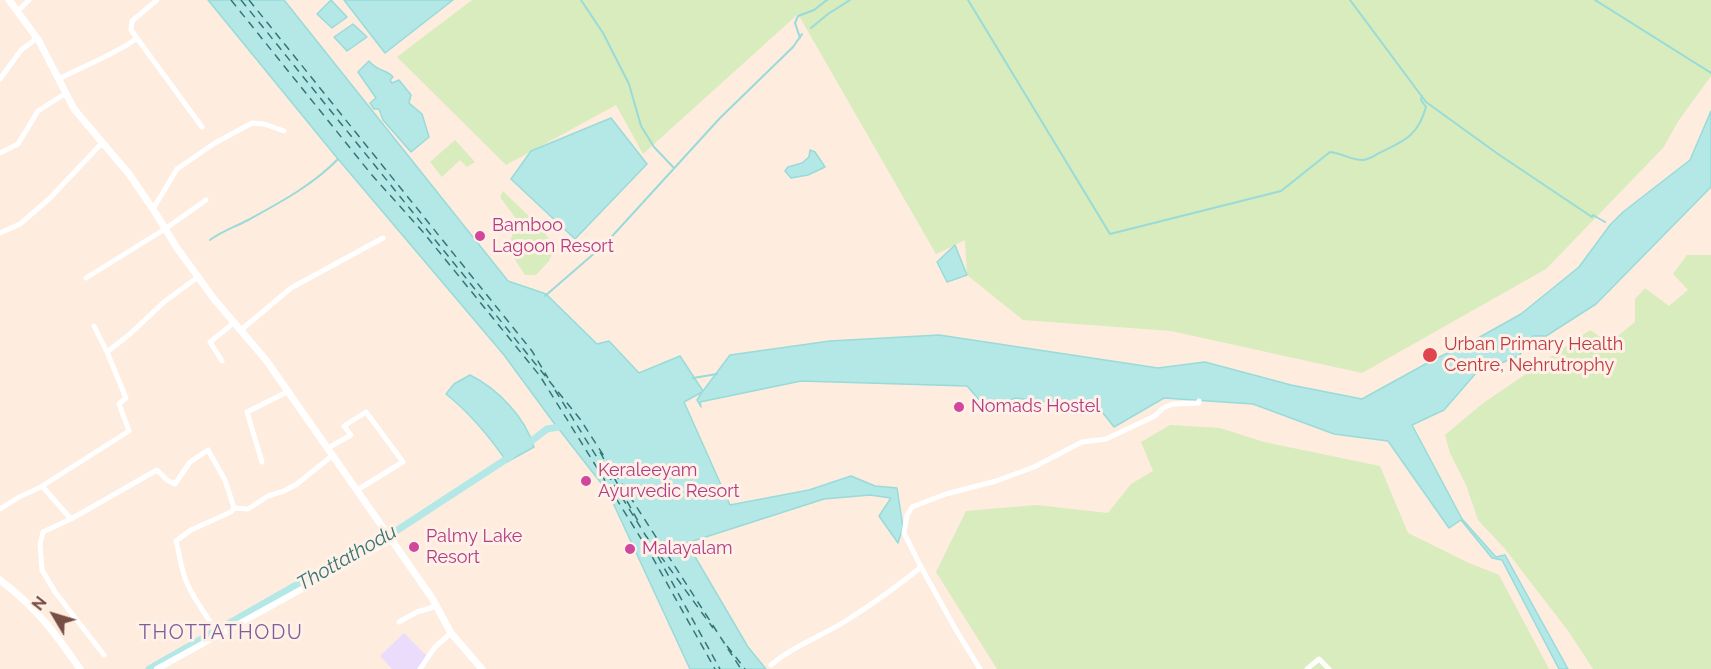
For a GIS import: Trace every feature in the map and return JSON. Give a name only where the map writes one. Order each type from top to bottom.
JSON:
[{"type":"main road","points":[[9,0],[37,38],[74,109],[129,174],[198,277],[289,391],[436,606],[451,633],[482,669]]},
{"type":"main road","points":[[0,580],[35,609],[59,638],[80,669]]},
{"type":"street","points":[[17,12],[29,0]]},
{"type":"street","points":[[157,0],[132,21],[131,30],[202,127]]},
{"type":"street","points":[[0,79],[21,50],[37,38]]},
{"type":"street","points":[[59,80],[83,66],[118,52],[136,39]]},
{"type":"street","points":[[0,153],[18,144],[38,111],[66,93]]},
{"type":"street","points":[[153,209],[177,169],[215,143],[246,125],[257,122],[285,131]]},
{"type":"street","points":[[0,233],[20,224],[49,199],[102,143]]},
{"type":"street","points":[[86,278],[165,229],[206,200]]},
{"type":"street","points":[[241,330],[291,288],[383,238]]},
{"type":"street","points":[[107,352],[164,302],[198,277]]},
{"type":"street","points":[[222,361],[210,342],[235,322]]},
{"type":"street","points":[[0,509],[19,496],[42,486],[129,431],[119,404],[126,398],[94,326]]},
{"type":"street","points":[[262,462],[247,412],[289,391]]},
{"type":"street","points":[[980,669],[956,630],[904,533],[907,515],[912,507],[1034,467],[1082,442],[1106,439],[1155,416],[1163,408],[1173,404],[1199,403],[1199,401]]},
{"type":"street","points":[[234,508],[248,509],[268,496],[297,484],[351,435],[344,426],[366,412],[403,462],[357,490]]},
{"type":"street","points":[[104,655],[55,592],[42,570],[40,544],[43,532],[71,519],[157,470],[175,484],[190,462],[208,450],[225,480],[234,508]]},
{"type":"street","points":[[42,486],[71,519]]},
{"type":"street","points":[[218,633],[207,613],[194,598],[185,580],[176,541],[191,530],[231,512],[234,508]]},
{"type":"street","points":[[157,669],[388,537]]},
{"type":"street","points":[[771,665],[793,648],[812,641],[893,590],[921,567]]},
{"type":"street","points":[[399,622],[417,612],[436,606]]},
{"type":"street","points":[[420,669],[435,647],[451,633]]},
{"type":"street","points":[[1307,669],[1319,659],[1329,669]]},
{"type":"shaded area","points":[[404,633],[429,658],[418,669],[392,669],[380,656]]},
{"type":"green space","points":[[472,0],[1711,0],[1711,76],[1679,120],[1663,148],[1546,269],[1362,373],[1171,331],[1023,320],[967,275],[965,240],[936,254],[798,14],[643,154],[616,105],[506,165],[397,57]]},
{"type":"green space","points":[[455,140],[475,162],[467,167],[460,160],[442,177],[430,162]]},
{"type":"green space","points":[[503,191],[544,231],[554,249],[549,261],[536,275],[525,275],[508,249],[517,220],[500,197]]},
{"type":"green space","points":[[1687,255],[1711,255],[1711,669],[1593,669],[1569,632],[1505,549],[1478,520],[1466,485],[1450,453],[1445,435],[1482,404],[1590,330],[1609,343],[1635,322],[1635,299],[1645,288],[1669,306],[1688,290],[1673,274]]},
{"type":"green space","points":[[1170,425],[1220,428],[1264,442],[1380,466],[1408,533],[1499,575],[1549,669],[997,669],[936,572],[966,511],[1036,505],[1108,513],[1131,484],[1153,471],[1141,442]]},
{"type":"water","points":[[208,0],[284,0],[508,281],[546,294],[597,344],[609,341],[639,373],[680,356],[703,391],[730,355],[830,341],[939,335],[1158,368],[1205,362],[1291,385],[1362,399],[1521,314],[1579,267],[1610,225],[1623,212],[1690,160],[1711,111],[1711,187],[1596,304],[1546,336],[1533,336],[1519,356],[1476,373],[1444,410],[1412,425],[1462,519],[1496,557],[1505,555],[1568,669],[1559,669],[1502,560],[1492,558],[1461,520],[1449,528],[1388,441],[1334,434],[1253,404],[1164,398],[1114,427],[1099,408],[1015,398],[988,410],[967,386],[801,381],[700,402],[701,407],[697,400],[702,392],[684,402],[730,505],[809,490],[851,476],[875,486],[897,488],[903,527],[898,543],[879,516],[891,498],[870,495],[824,499],[687,543],[748,647],[766,669],[690,669],[608,492],[504,355],[338,159]]},
{"type":"water","points":[[331,0],[347,17],[332,28],[317,14]]},
{"type":"water","points":[[344,0],[453,0],[385,53]]},
{"type":"water","points":[[353,24],[367,37],[347,51],[334,37]]},
{"type":"water","points":[[369,61],[393,77],[390,80],[392,83],[399,80],[411,95],[409,103],[422,114],[429,137],[411,152],[383,120],[379,109],[374,109],[370,103],[376,98],[358,72]]},
{"type":"water","points":[[611,118],[647,164],[575,239],[511,179],[531,151]]},
{"type":"water","points":[[810,150],[815,152],[825,167],[808,175],[791,178],[785,171],[788,167],[802,163],[809,157]]},
{"type":"water","points":[[955,245],[967,275],[947,282],[937,262]]},
{"type":"water","points":[[470,375],[491,388],[509,405],[524,425],[534,447],[507,462],[479,425],[446,394],[454,384]]},
{"type":"waterway","points":[[581,0],[603,33],[629,84],[641,126],[654,147],[674,168]]},
{"type":"waterway","points":[[800,38],[795,23],[798,16],[814,10],[827,0]]},
{"type":"waterway","points":[[811,28],[850,0]]},
{"type":"waterway","points":[[968,0],[1110,234],[1281,191],[1330,152],[1358,160],[1371,158],[1403,141],[1419,125],[1426,107],[1421,100],[1422,96]]},
{"type":"waterway","points":[[1350,0],[1426,102],[1498,154],[1592,217],[1593,215],[1605,222]]},
{"type":"waterway","points":[[1595,0],[1711,73]]},
{"type":"waterway","points":[[545,296],[605,244],[720,118],[793,47],[802,34]]},
{"type":"waterway","points":[[210,240],[295,193],[338,159]]},
{"type":"waterway","points":[[693,378],[717,374]]},
{"type":"waterway","name":"Thottathodu","points":[[525,446],[547,429],[565,426]]},
{"type":"waterway","name":"Thottathodu","points":[[149,669],[396,531],[511,456]]},
{"type":"ferry route","points":[[231,0],[371,174],[423,232],[540,376],[650,553],[715,669]]},
{"type":"ferry route","points":[[241,0],[580,419],[741,669]]},
{"type":"ferry route","points":[[249,0],[532,351],[548,378]]},
{"type":"ferry route","points":[[555,390],[646,536],[713,628]]},
{"type":"ferry route","points":[[600,452],[638,521]]},
{"type":"ferry route","points":[[651,544],[720,669]]},
{"type":"ferry route","points":[[727,646],[745,669]]},
{"type":"place","name":"Bamboo Lagoon Resort","points":[[480,236]]},
{"type":"place","name":"Urban Primary Health Centre, Nehrutrophy","points":[[1430,355]]},
{"type":"place","name":"Nomads Hostel","points":[[959,407]]},
{"type":"place","name":"Keraleeyam Ayurvedic Resort","points":[[586,481]]},
{"type":"place","name":"Palmy Lake Resort","points":[[414,547]]},
{"type":"place","name":"Malayalam","points":[[630,549]]},
{"type":"district","name":"THOTTATHODU","points":[[221,633]]}]
